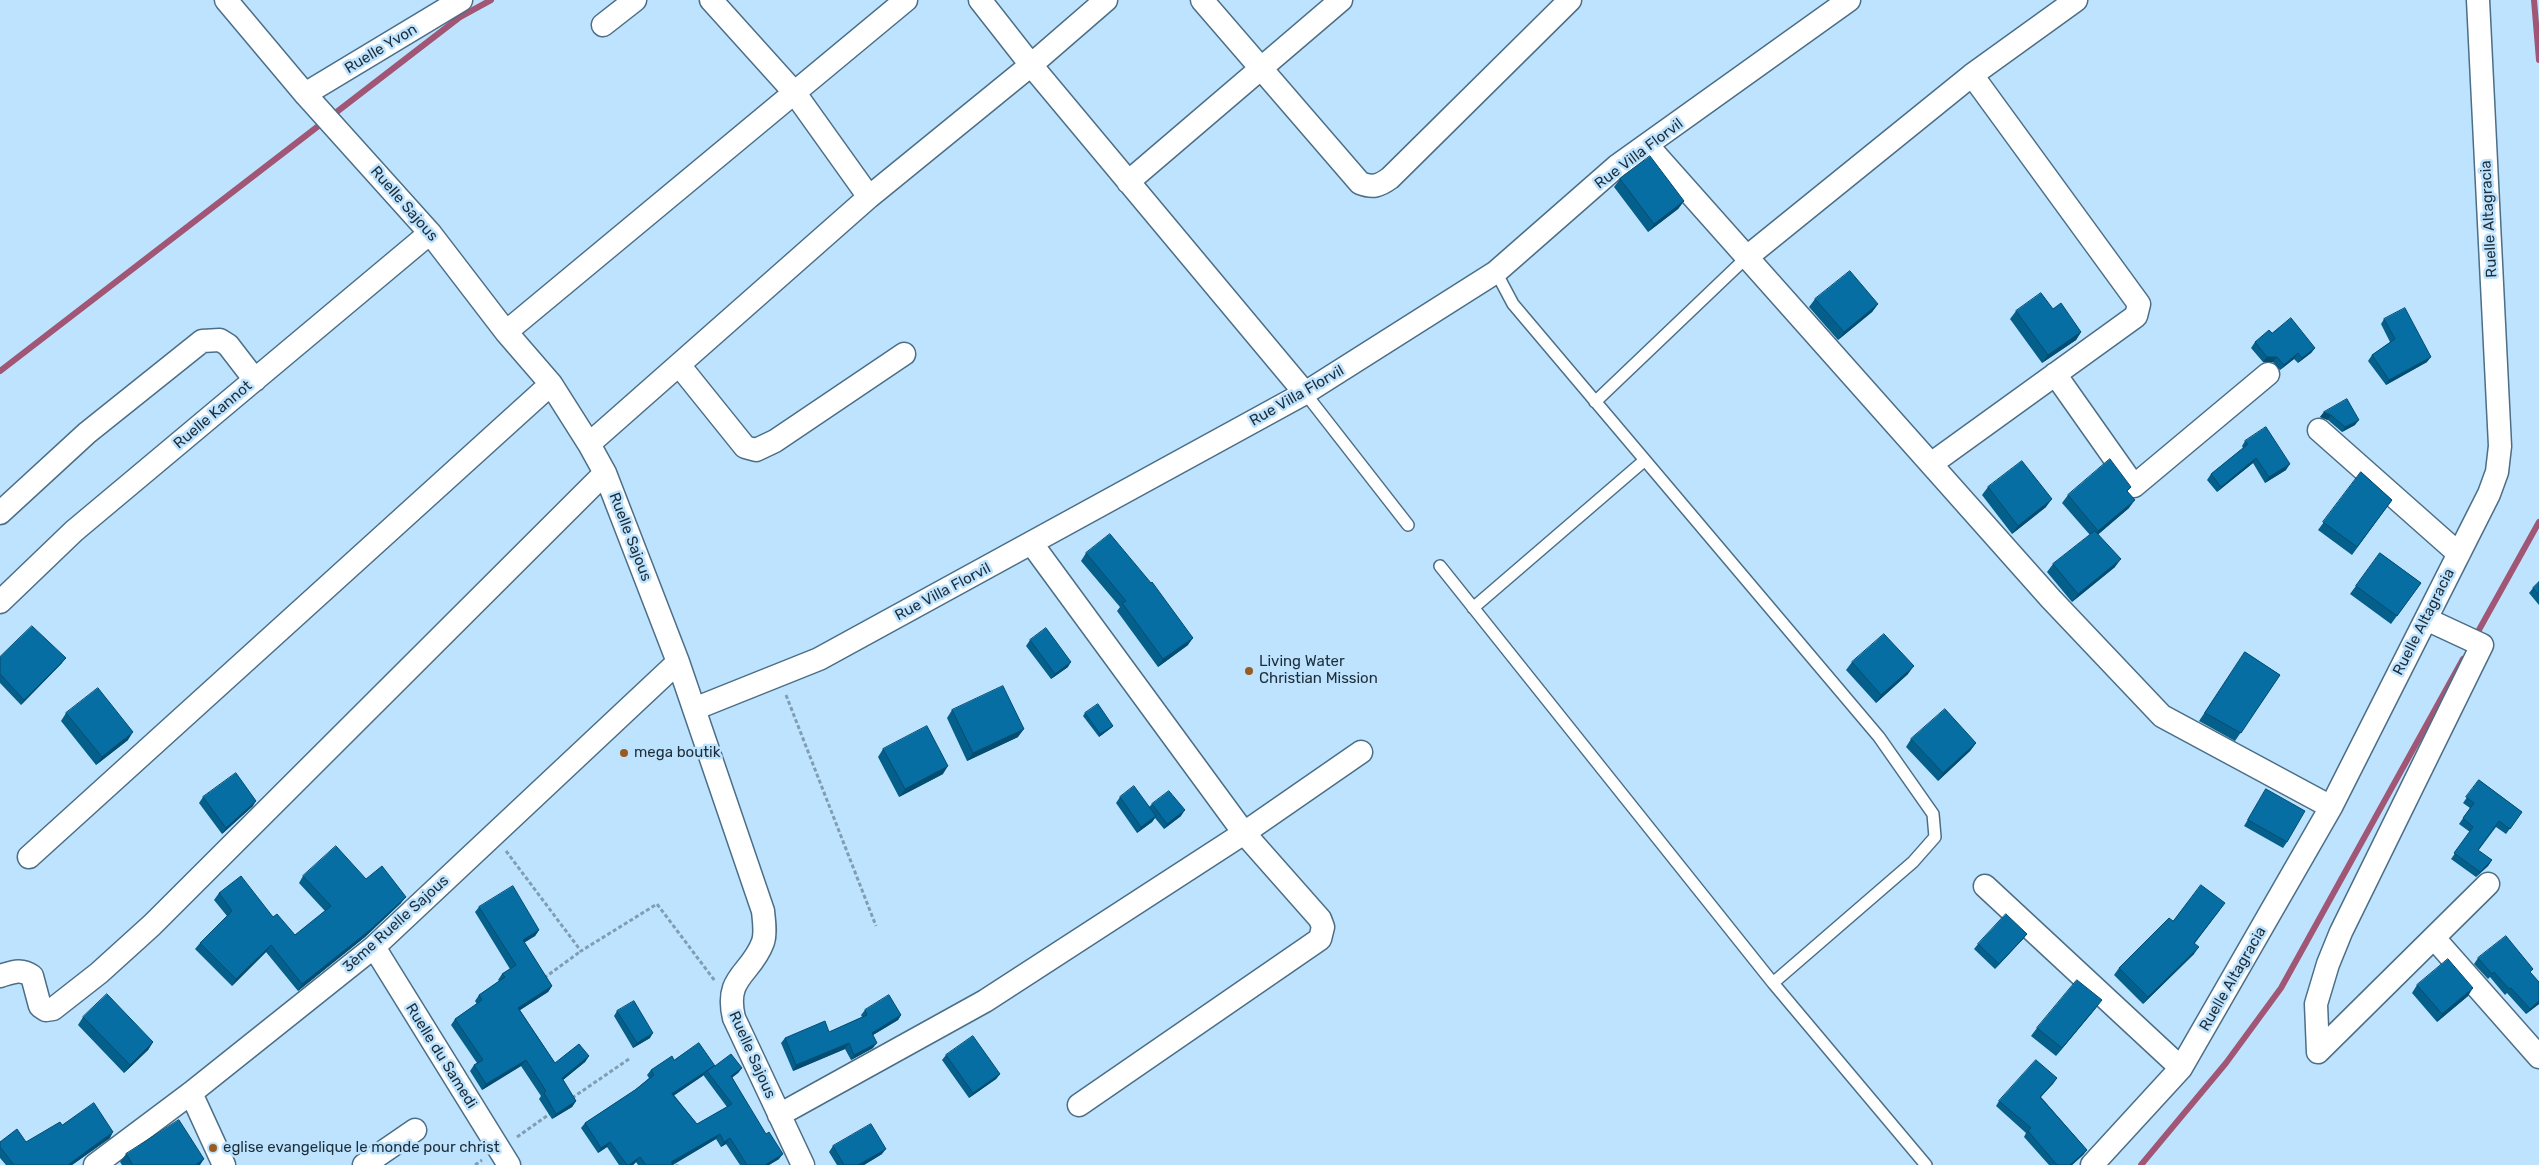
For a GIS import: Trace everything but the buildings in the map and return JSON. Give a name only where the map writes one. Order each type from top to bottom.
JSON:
[{"type":"street","name":"Ruelle Sajous","points":[[226,0],[306,94],[430,233],[506,332],[551,384],[605,473],[678,662],[763,911],[763,942],[732,990],[730,1002],[734,1018],[803,1165]]},
{"type":"street","points":[[603,25],[635,0]]},
{"type":"street","points":[[711,0],[794,92],[869,197]]},
{"type":"street","points":[[506,332],[906,0]]},
{"type":"street","points":[[980,0],[1031,65],[1305,393]]},
{"type":"street","points":[[589,444],[869,197],[1031,65],[1106,0]]},
{"type":"street","points":[[1202,0],[1262,67],[1360,183],[1369,186],[1379,186],[1390,178],[1570,0]]},
{"type":"street","points":[[1128,182],[1341,0]]},
{"type":"street","name":"Rue Villa Florvil","points":[[694,709],[819,659],[1305,393],[1496,272],[1617,166],[1648,146],[1849,0]]},
{"type":"street","points":[[1747,257],[1972,75],[2076,0]]},
{"type":"street","name":"Ruelle Altagracia","points":[[2092,1165],[2181,1068],[2331,807],[2489,494],[2497,472],[2500,446],[2478,0]]},
{"type":"street","name":"Ruelle Yvon","points":[[306,94],[447,4]]},
{"type":"street","points":[[1931,464],[2136,316],[2140,304],[1972,75]]},
{"type":"street","points":[[1648,146],[2051,599],[2162,716],[2331,807]]},
{"type":"street","name":"Ruelle Kannot","points":[[0,602],[74,531],[430,233]]},
{"type":"street","points":[[0,513],[87,433],[202,341],[220,340],[228,345],[255,380]]},
{"type":"street","points":[[679,365],[745,447],[756,450],[775,441],[904,354]]},
{"type":"street","points":[[2055,374],[2134,486],[2268,374]]},
{"type":"street","points":[[29,856],[551,384]]},
{"type":"street","points":[[2319,430],[2459,554]]},
{"type":"street","points":[[0,976],[16,970],[25,971],[32,976],[40,1006],[46,1010],[53,1009],[99,974],[158,918],[605,473]]},
{"type":"street","points":[[1032,544],[1244,832],[1320,918],[1323,927],[1320,939],[1079,1105]]},
{"type":"street","points":[[2426,619],[2482,645],[2341,932],[2328,964],[2316,1004],[2318,1052],[2488,884]]},
{"type":"street","name":"3ème Ruelle Sajous","points":[[96,1165],[191,1093],[374,947],[678,662]]},
{"type":"street","points":[[779,1115],[985,1001],[1244,832],[1361,752]]},
{"type":"street","points":[[1985,886],[2181,1068]]},
{"type":"street","points":[[2434,938],[2539,1057]]},
{"type":"street","name":"Ruelle du Samedi","points":[[374,947],[504,1157]]},
{"type":"street","points":[[191,1093],[224,1165]]},
{"type":"street","points":[[364,1165],[415,1130]]},
{"type":"lane","points":[[1596,402],[1747,257]]},
{"type":"lane","points":[[1496,272],[1513,304],[1879,737],[1933,814],[1935,837],[1912,862],[1773,983]]},
{"type":"lane","points":[[1305,393],[1408,525]]},
{"type":"lane","points":[[1474,608],[1645,460]]},
{"type":"lane","points":[[1440,566],[1773,983],[1926,1165]]},
{"type":"path","points":[[779,676],[876,926]]},
{"type":"path","points":[[494,834],[581,951]]},
{"type":"path","points":[[542,980],[581,951],[657,904],[730,1002]]},
{"type":"path","points":[[564,1104],[629,1059]]},
{"type":"path","points":[[504,1157],[556,1110]]},
{"type":"waterway","points":[[0,371],[460,17],[491,0]]},
{"type":"waterway","points":[[2534,0],[2539,60]]},
{"type":"waterway","points":[[2475,637],[2539,522]]},
{"type":"waterway","points":[[2141,1165],[2226,1063],[2281,988],[2463,659]]},
{"type":"place","name":"Living Water Christian Mission","points":[[1249,671]]},
{"type":"place","name":"mega boutik","points":[[624,753]]},
{"type":"place","name":"eglise evangelique le monde pour christ","points":[[213,1148]]}]
